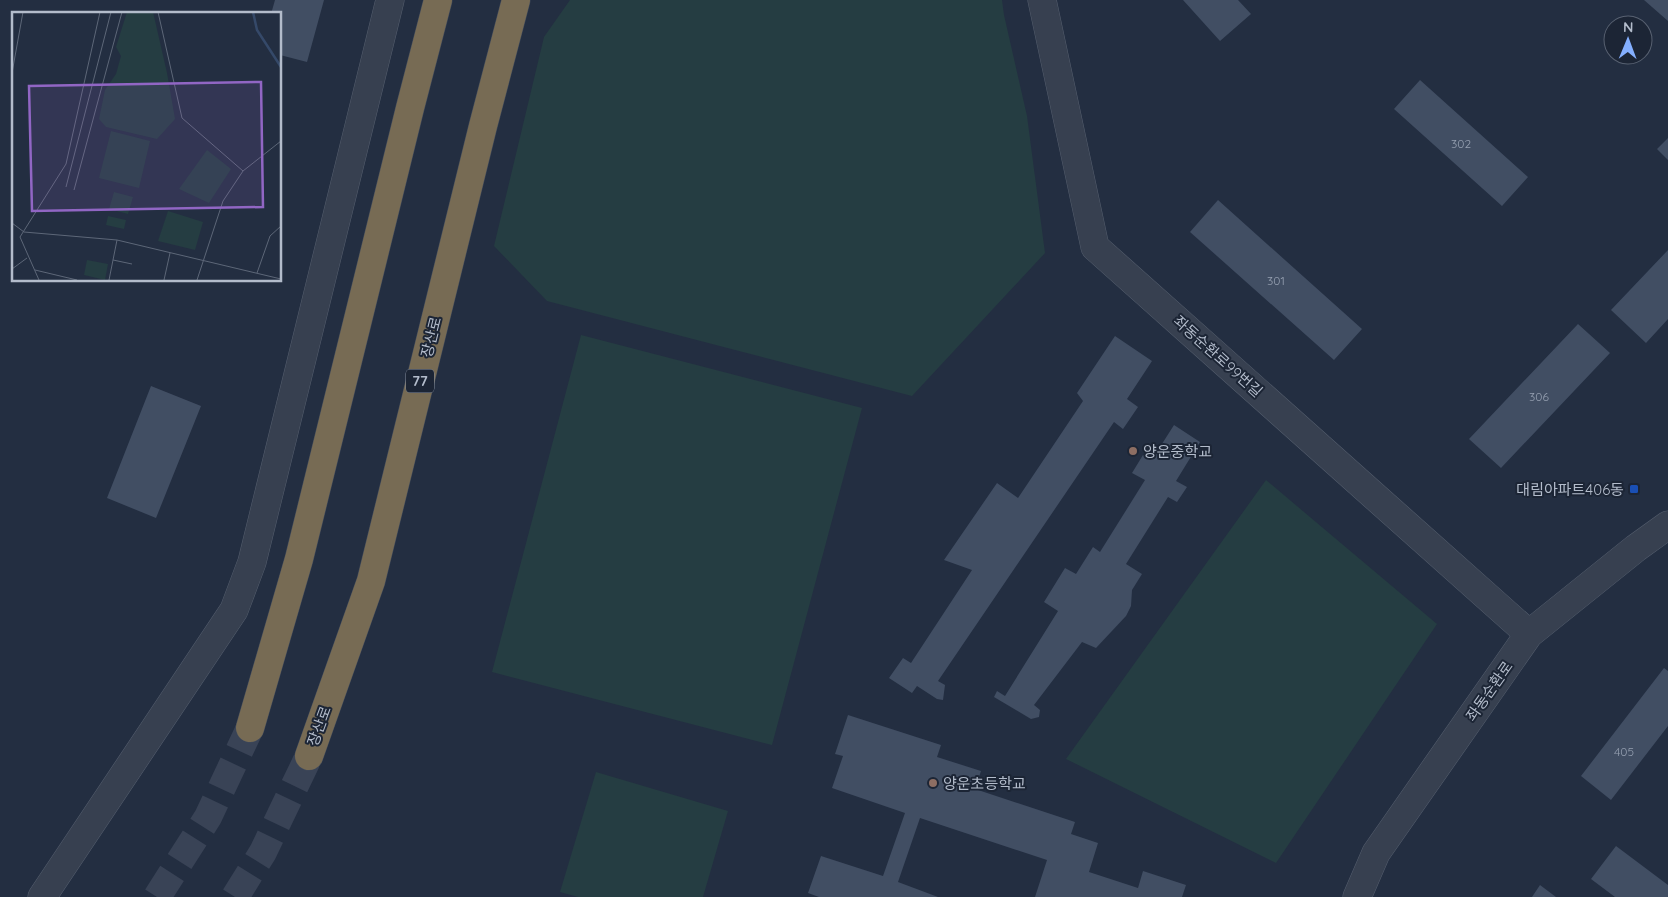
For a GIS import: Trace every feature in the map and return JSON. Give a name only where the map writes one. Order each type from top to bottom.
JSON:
[{"type":"highway","points":[[250,728],[299,559],[438,0]]},
{"type":"highway","name":"장산로","points":[[309,756],[371,581],[483,126],[516,0]]},
{"type":"street","points":[[42,897],[234,610],[252,562],[390,0]]},
{"type":"street","name":"좌동순환로99번길","points":[[1042,0],[1095,247],[1529,634]]},
{"type":"street","name":"좌동순환로","points":[[1356,897],[1376,853],[1529,634],[1636,548],[1668,525]]},
{"type":"green space","points":[[570,0],[1002,0],[1027,116],[1045,253],[912,396],[547,301],[494,246],[544,37]]},
{"type":"green space","points":[[581,335],[862,408],[772,745],[492,672]]},
{"type":"green space","points":[[1266,480],[1437,624],[1276,863],[1066,759]]},
{"type":"green space","points":[[596,772],[728,811],[703,897],[578,897],[560,892]]},
{"type":"building","points":[[275,0],[324,0],[307,62],[281,55],[281,12],[272,12]]},
{"type":"building","points":[[1183,0],[1238,0],[1251,14],[1220,41]]},
{"type":"building","points":[[1644,0],[1668,0],[1668,21]]},
{"type":"building","points":[[1420,80],[1528,177],[1502,206],[1394,109]]},
{"type":"building","points":[[1668,138],[1668,160],[1657,149]]},
{"type":"building","points":[[1218,200],[1362,329],[1334,360],[1190,232]]},
{"type":"building","points":[[1668,250],[1668,319],[1646,343],[1611,310]]},
{"type":"building","points":[[1578,324],[1610,353],[1501,468],[1469,439]]},
{"type":"building","points":[[1115,336],[1152,361],[1127,399],[1138,407],[1123,429],[1114,422],[938,681],[945,685],[943,700],[937,699],[917,686],[912,693],[889,678],[903,658],[911,663],[972,570],[944,560],[997,483],[1018,498],[1083,401],[1077,393]]},
{"type":"building","points":[[151,386],[201,406],[156,518],[107,498]]},
{"type":"building","points":[[1174,425],[1200,442],[1176,481],[1187,487],[1177,502],[1168,497],[1126,564],[1142,574],[1132,590],[1131,606],[1126,616],[1096,648],[1082,642],[1034,705],[1040,710],[1039,717],[1031,719],[994,697],[997,691],[1005,696],[1058,611],[1044,602],[1065,568],[1076,574],[1093,547],[1100,552],[1145,480],[1132,473],[1143,455],[1153,458]]},
{"type":"building","points":[[1664,668],[1668,671],[1668,726],[1611,800],[1581,776]]},
{"type":"building","points":[[848,715],[941,745],[937,757],[981,771],[975,789],[1075,822],[1071,834],[1098,843],[1089,872],[1138,888],[1143,871],[1186,885],[1182,897],[1035,897],[1047,860],[920,818],[898,882],[938,897],[819,897],[808,893],[821,856],[883,876],[905,813],[832,788],[843,756],[835,754]]},
{"type":"building","points":[[1616,846],[1668,885],[1668,897],[1615,897],[1591,879]]},
{"type":"building","points":[[1540,885],[1556,897],[1532,897]]},
{"type":"tunnel","points":[[157,897],[208,817],[250,728]]},
{"type":"tunnel","points":[[235,897],[263,852],[309,756]]},
{"type":"place","name":"양운중학교","points":[[1133,451]]},
{"type":"place","name":"대림아파트406동","points":[[1634,489]]},
{"type":"place","name":"양운초등학교","points":[[933,783]]}]
